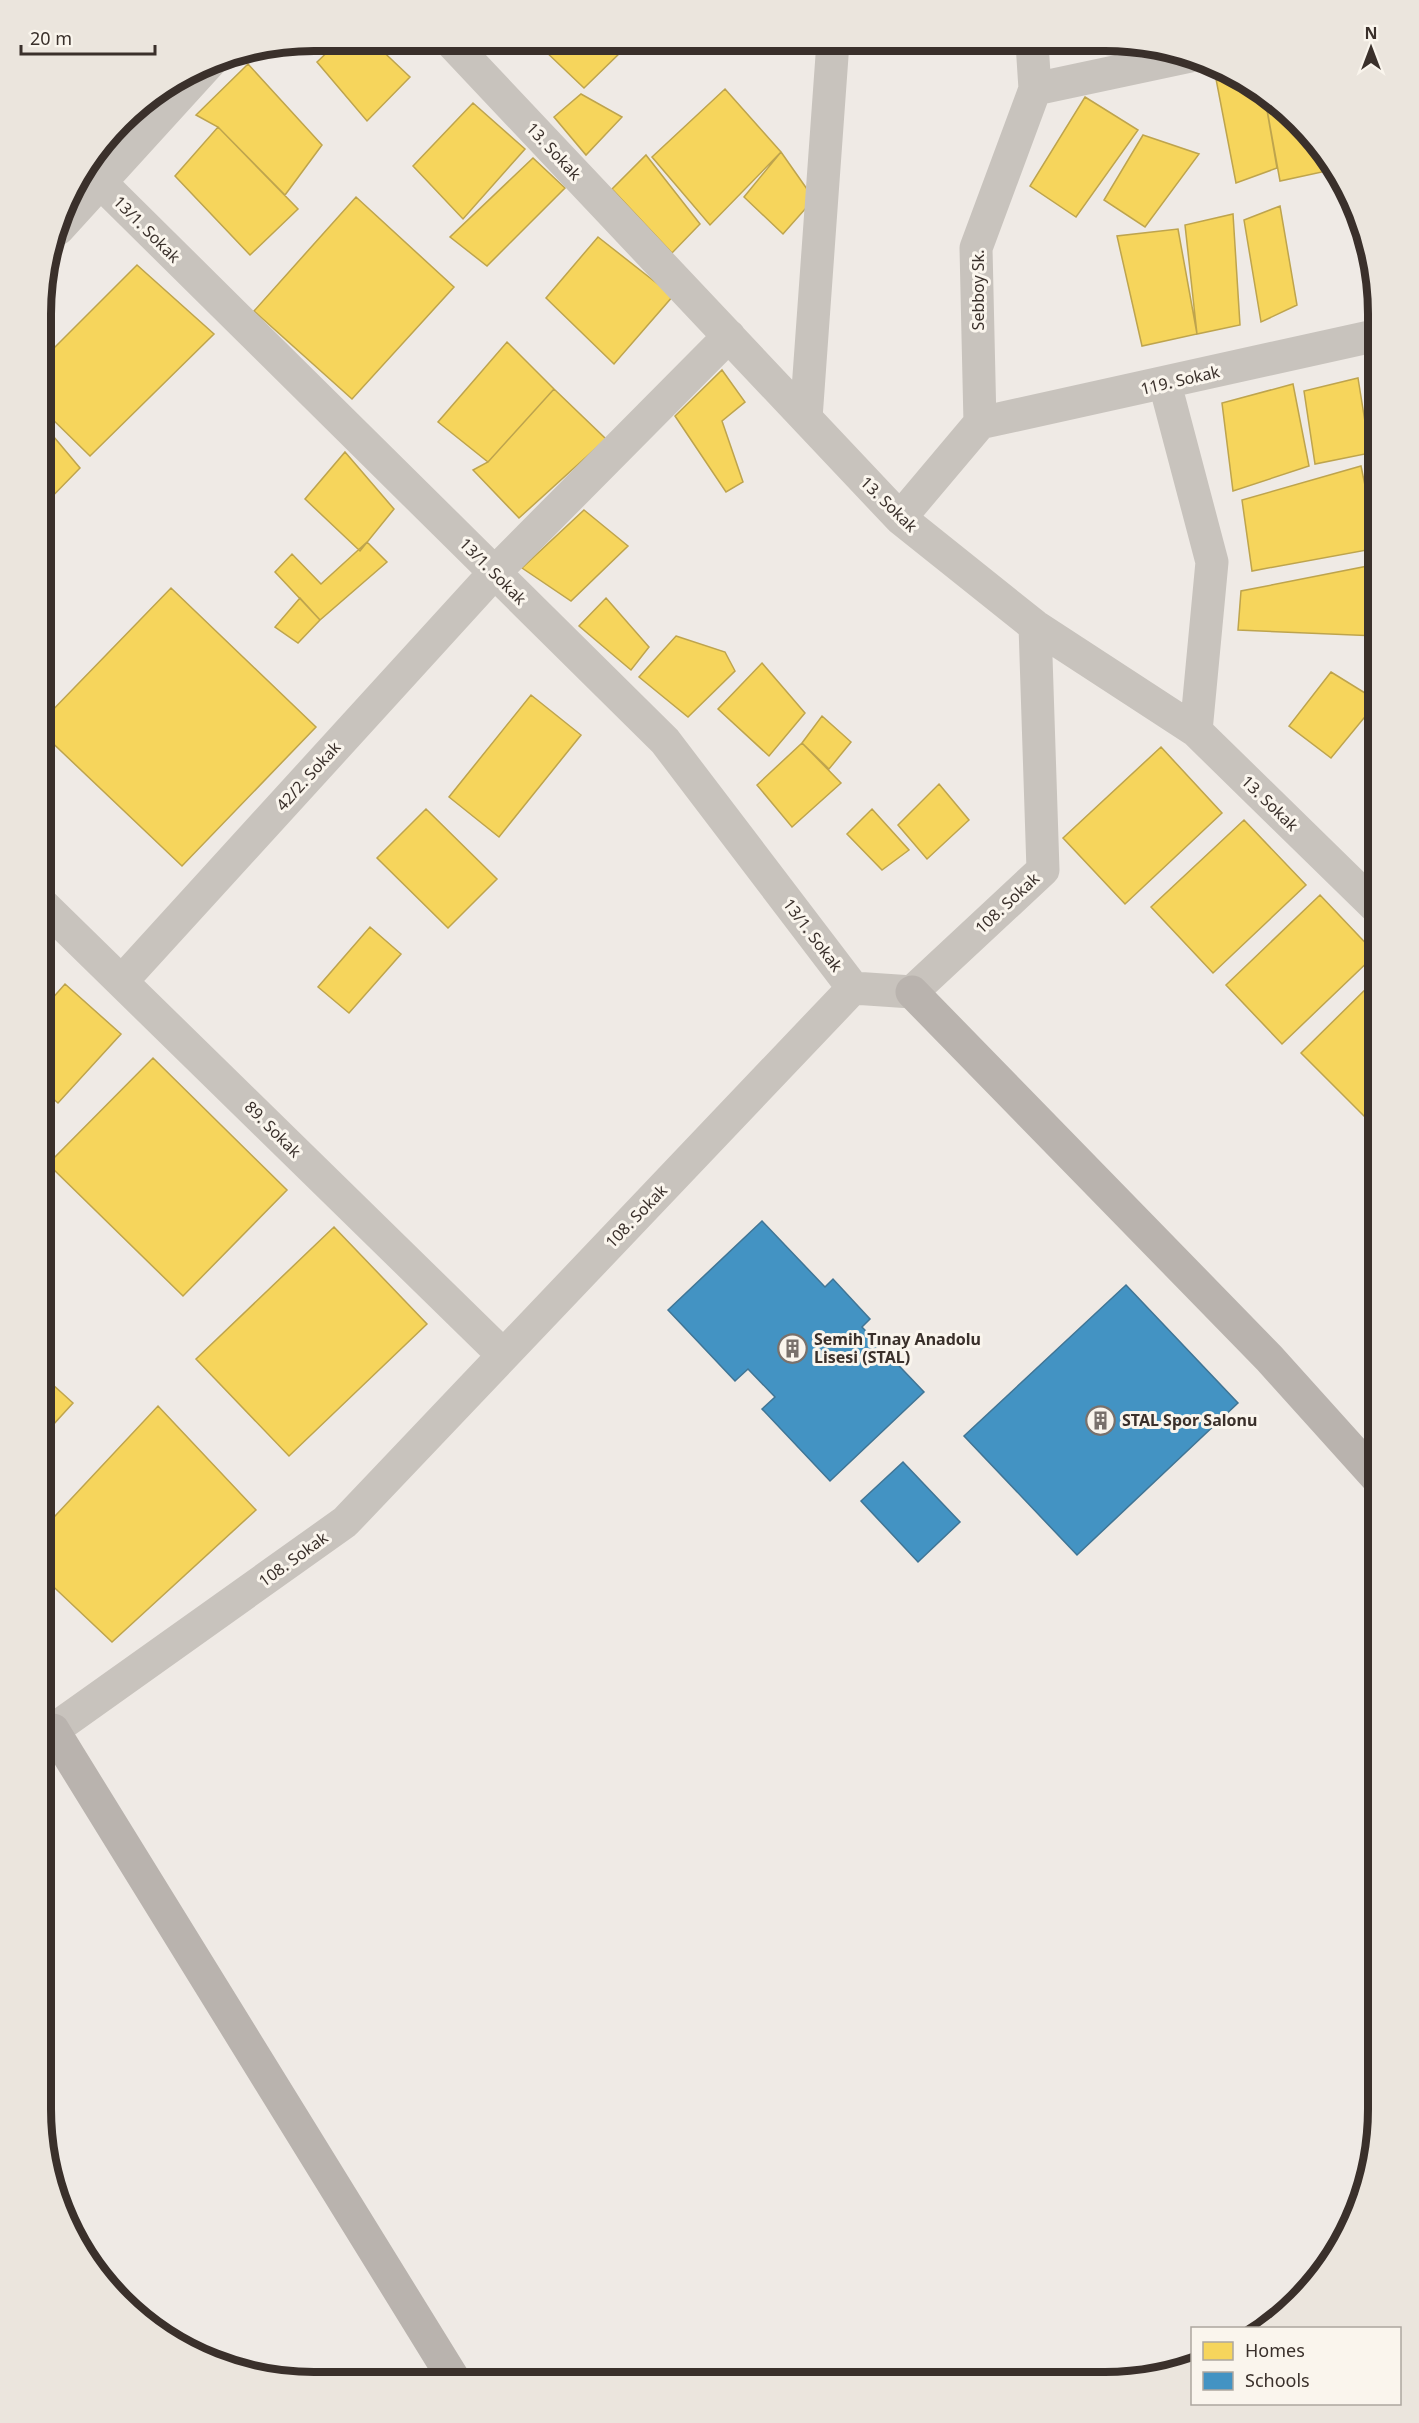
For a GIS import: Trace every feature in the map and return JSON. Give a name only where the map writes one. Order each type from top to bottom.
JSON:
[{"type":"street","name":"13. Sokak","points":[[459,51],[900,518],[1035,626],[1196,731],[1368,899]]},
{"type":"street","points":[[806,418],[832,51]]},
{"type":"street","name":"Sebboy Sk.","points":[[980,423],[976,248],[1035,89],[1033,51]]},
{"type":"street","points":[[1035,89],[1172,60]]},
{"type":"street","points":[[71,215],[193,81]]},
{"type":"street","name":"13/1. Sokak","points":[[100,182],[665,741],[853,988]]},
{"type":"street","name":"42/2. Sokak","points":[[122,981],[495,572],[729,336]]},
{"type":"street","name":"119. Sokak","points":[[980,423],[1165,384],[1368,337]]},
{"type":"street","points":[[1165,384],[1212,562],[1196,731]]},
{"type":"street","points":[[900,518],[980,423]]},
{"type":"street","name":"108. Sokak","points":[[912,992],[1043,870],[1035,626]]},
{"type":"street","name":"89. Sokak","points":[[51,913],[503,1355]]},
{"type":"street","points":[[853,988],[912,992],[1269,1358],[1368,1467]]},
{"type":"street","name":"108. Sokak","points":[[51,1723],[345,1522],[853,988]]},
{"type":"street","points":[[51,1737],[448,2372]]},
{"type":"building: Homes","points":[[329,51],[383,51],[410,77],[367,121],[317,62]]},
{"type":"building: Homes","points":[[545,51],[622,51],[584,88]]},
{"type":"building: Homes","points":[[1072,51],[1100,51],[1100,52],[1073,54]]},
{"type":"building: Homes","points":[[248,64],[322,145],[285,195],[218,127],[196,115]]},
{"type":"building: Homes","points":[[1220,78],[1236,86],[1266,106],[1277,168],[1236,183],[1216,79]]},
{"type":"building: Homes","points":[[725,89],[781,152],[710,225],[652,157]]},
{"type":"building: Homes","points":[[581,94],[622,117],[586,155],[554,117]]},
{"type":"building: Homes","points":[[1085,97],[1138,130],[1076,217],[1030,186]]},
{"type":"building: Homes","points":[[473,103],[525,149],[463,219],[413,166]]},
{"type":"building: Homes","points":[[1266,106],[1291,128],[1314,154],[1320,162],[1322,172],[1280,181]]},
{"type":"building: Homes","points":[[218,127],[298,209],[250,255],[175,176]]},
{"type":"building: Homes","points":[[1143,135],[1199,154],[1145,227],[1104,200]]},
{"type":"building: Homes","points":[[781,152],[814,199],[783,234],[744,197]]},
{"type":"building: Homes","points":[[646,155],[700,224],[672,253],[612,189]]},
{"type":"building: Homes","points":[[533,158],[565,188],[487,266],[450,237]]},
{"type":"building: Homes","points":[[356,197],[454,287],[352,399],[254,311]]},
{"type":"building: Homes","points":[[1280,206],[1297,305],[1261,322],[1244,220]]},
{"type":"building: Homes","points":[[1233,214],[1240,325],[1197,334],[1185,225]]},
{"type":"building: Homes","points":[[1178,229],[1197,334],[1142,346],[1117,236]]},
{"type":"building: Homes","points":[[598,237],[673,296],[614,364],[546,298]]},
{"type":"building: Homes","points":[[137,265],[214,334],[90,456],[51,418],[51,351]]},
{"type":"building: Homes","points":[[507,342],[554,389],[488,462],[438,422]]},
{"type":"building: Homes","points":[[722,370],[745,402],[722,421],[743,482],[726,492],[675,416]]},
{"type":"building: Homes","points":[[1358,378],[1368,453],[1315,464],[1304,391]]},
{"type":"building: Homes","points":[[1368,383],[1368,402],[1365,384]]},
{"type":"building: Homes","points":[[1293,384],[1309,466],[1233,491],[1222,403]]},
{"type":"building: Homes","points":[[554,389],[606,439],[519,518],[473,470],[488,462]]},
{"type":"building: Homes","points":[[51,434],[80,468],[51,498]]},
{"type":"building: Homes","points":[[345,452],[394,509],[360,551],[305,499]]},
{"type":"building: Homes","points":[[1361,466],[1368,500],[1368,550],[1252,571],[1242,500]]},
{"type":"building: Homes","points":[[584,510],[628,546],[571,601],[522,568]]},
{"type":"building: Homes","points":[[367,542],[387,562],[320,620],[275,572],[292,554],[321,584]]},
{"type":"building: Homes","points":[[1368,566],[1368,636],[1238,630],[1241,591]]},
{"type":"building: Homes","points":[[171,588],[316,727],[182,866],[51,742],[51,712]]},
{"type":"building: Homes","points":[[300,598],[320,620],[298,643],[275,627]]},
{"type":"building: Homes","points":[[606,598],[649,647],[631,670],[579,626]]},
{"type":"building: Homes","points":[[676,636],[725,652],[735,671],[688,717],[639,677]]},
{"type":"building: Homes","points":[[762,663],[805,713],[769,756],[718,709]]},
{"type":"building: Homes","points":[[1331,672],[1368,695],[1368,713],[1331,758],[1289,726]]},
{"type":"building: Homes","points":[[531,695],[581,735],[499,837],[449,797]]},
{"type":"building: Homes","points":[[822,716],[851,742],[829,769],[802,743]]},
{"type":"building: Homes","points":[[802,743],[841,783],[792,827],[757,785]]},
{"type":"building: Homes","points":[[1161,747],[1222,813],[1125,904],[1063,838]]},
{"type":"building: Homes","points":[[939,784],[969,820],[927,859],[898,825]]},
{"type":"building: Homes","points":[[426,809],[497,879],[448,928],[377,858]]},
{"type":"building: Homes","points":[[872,809],[909,850],[882,870],[847,834]]},
{"type":"building: Homes","points":[[1244,820],[1306,885],[1213,973],[1151,907]]},
{"type":"building: Homes","points":[[1320,895],[1368,946],[1368,962],[1282,1044],[1226,985]]},
{"type":"building: Homes","points":[[370,927],[401,954],[349,1013],[318,987]]},
{"type":"building: Homes","points":[[65,984],[121,1034],[58,1103],[51,1097],[51,1000]]},
{"type":"building: Homes","points":[[1368,987],[1368,1120],[1301,1053]]},
{"type":"building: Homes","points":[[153,1058],[287,1190],[183,1296],[51,1167],[51,1161]]},
{"type":"building: Homes","points":[[334,1227],[427,1324],[289,1456],[196,1359]]},
{"type":"building: Homes","points":[[51,1383],[73,1403],[51,1427]]},
{"type":"building: Homes","points":[[158,1406],[256,1510],[112,1642],[51,1584],[51,1520]]},
{"type":"building: Schools","name":"Semih Tınay Anadolu Lisesi (STAL)","points":[[762,1221],[825,1287],[833,1279],[870,1319],[862,1327],[924,1392],[830,1481],[762,1409],[775,1397],[748,1369],[735,1381],[668,1310]]},
{"type":"building: Schools","name":"STAL Spor Salonu","points":[[1126,1285],[1238,1403],[1077,1555],[964,1436]]},
{"type":"building: Schools","points":[[903,1462],[960,1522],[918,1562],[861,1501]]},
{"type":"place","name":"Semih Tınay Anadolu Lisesi (STAL)","points":[[793,1348]]},
{"type":"place","name":"STAL Spor Salonu","points":[[1101,1420]]}]
